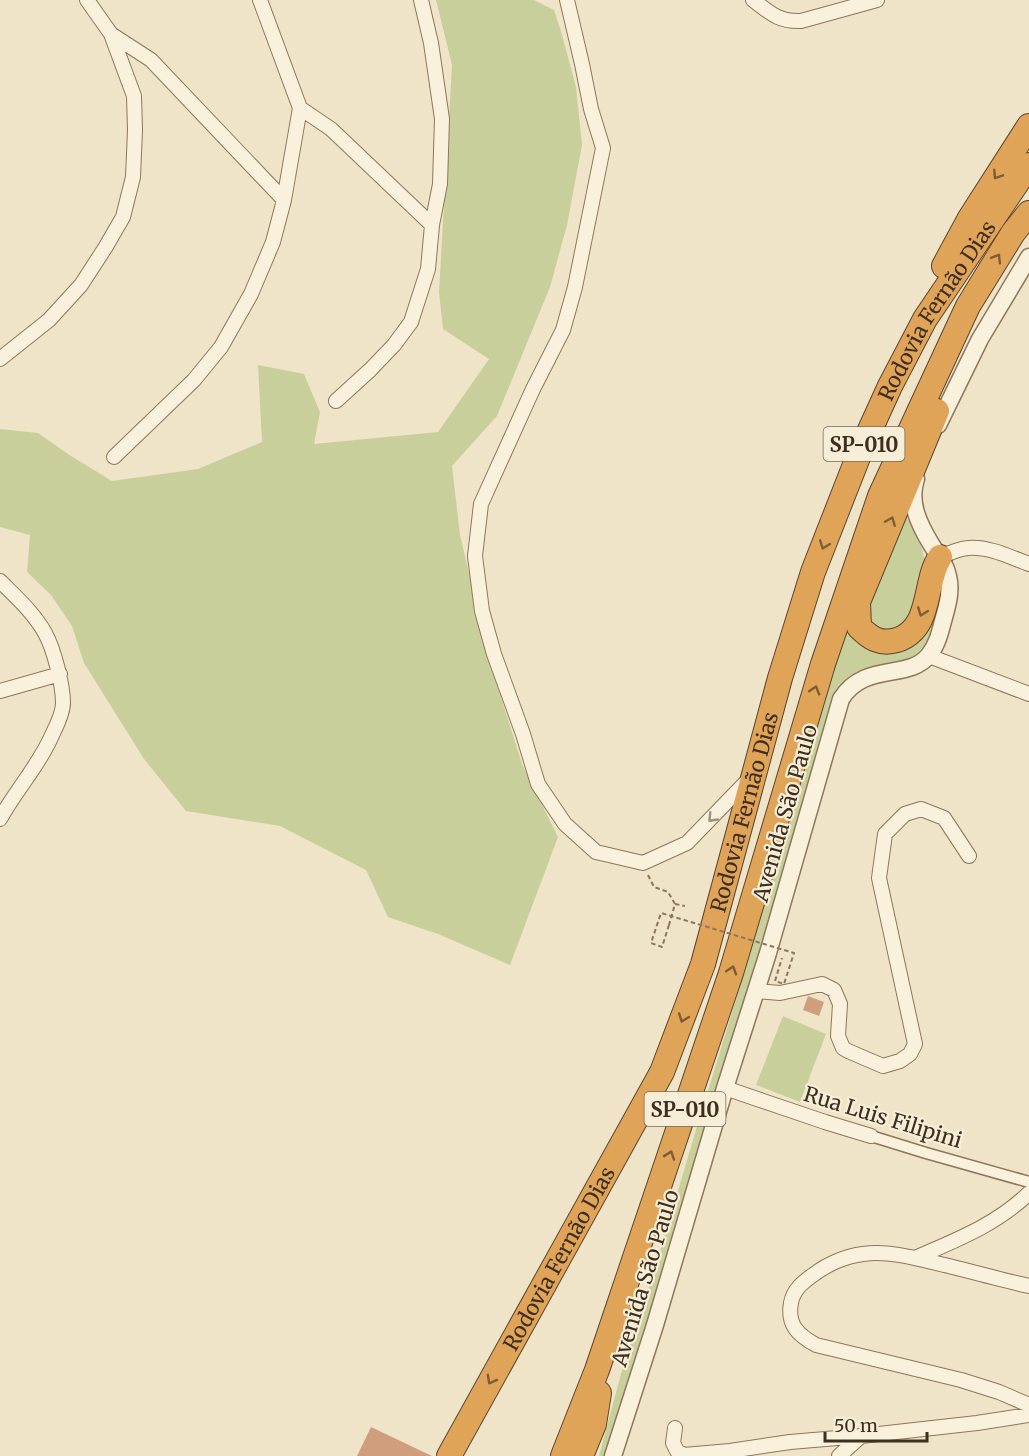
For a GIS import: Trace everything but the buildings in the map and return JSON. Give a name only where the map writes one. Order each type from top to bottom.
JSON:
[{"type":"highway","points":[[925,319],[932,290],[951,252],[1029,126]]},
{"type":"highway","name":"Rodovia Fernão Dias","points":[[449,1456],[663,1072],[703,964],[780,678],[813,572],[860,452],[890,386],[925,319],[1029,165]]},
{"type":"highway","name":"Rodovia Fernão Dias","points":[[563,1456],[597,1370],[731,972],[823,664],[880,496],[968,306],[1013,233],[1029,213]]},
{"type":"highway","points":[[940,557],[934,570],[922,616],[914,630],[905,637],[893,641],[870,638],[859,627],[858,602],[972,324],[968,306]]},
{"type":"highway","points":[[581,1456],[594,1424],[599,1389],[597,1370]]},
{"type":"street","points":[[0,359],[49,320],[81,285],[123,217],[133,177],[134,96],[111,34],[87,0]]},
{"type":"street","points":[[114,457],[194,380],[222,347],[251,294],[273,242],[284,200],[300,108],[260,0]]},
{"type":"street","points":[[336,401],[394,345],[411,322],[428,269],[432,225],[440,184],[442,119],[431,43],[421,0]]},
{"type":"street","points":[[567,0],[591,109],[603,148],[575,287],[563,330],[533,389],[481,504],[475,556],[482,610],[494,654],[523,734],[538,784],[565,824],[596,852],[643,863],[687,843],[753,776]]},
{"type":"street","points":[[753,0],[773,15],[792,22],[877,0]]},
{"type":"street","points":[[111,34],[151,60],[284,200]]},
{"type":"street","points":[[300,108],[331,129],[432,225]]},
{"type":"street","points":[[1029,257],[980,339],[959,380],[913,489],[913,506],[930,543],[944,561],[949,579],[949,596],[938,641],[928,656],[1029,694]]},
{"type":"street","points":[[940,557],[969,548],[981,549],[1029,564]]},
{"type":"street","points":[[0,581],[22,602],[45,633],[60,674],[63,705],[52,735],[0,819]]},
{"type":"street","name":"Avenida São Paulo","points":[[613,1456],[768,953],[841,699],[852,685],[861,679],[915,666],[928,656]]},
{"type":"street","points":[[0,691],[60,674]]},
{"type":"street","points":[[756,991],[780,993],[822,984],[834,990],[840,1004],[838,1036],[843,1048],[883,1066],[900,1061],[909,1054],[915,1044],[879,879],[885,834],[905,814],[921,809],[944,818],[969,856]]},
{"type":"street","name":"Rua Luis Filipini","points":[[725,1088],[825,1122],[1029,1182]]},
{"type":"street","points":[[915,1258],[983,1227],[1003,1215],[1029,1193]]},
{"type":"street","points":[[1029,1287],[915,1258],[890,1254],[864,1254],[840,1260],[820,1270],[804,1282],[792,1295],[789,1314],[794,1327],[803,1338],[816,1346],[961,1380],[999,1392],[1029,1405]]},
{"type":"street","points":[[675,1428],[673,1443],[677,1451],[684,1455],[977,1423],[1029,1415]]},
{"type":"street","points":[[839,1456],[861,1436]]},
{"type":"path","points":[[643,863],[654,887],[668,892],[675,904],[669,924],[662,947],[651,944],[661,913],[794,953],[784,984],[775,981],[782,957]]},
{"type":"path","points":[[675,904],[685,906]]},
{"type":"green space","points":[[436,0],[534,0],[554,10],[576,87],[582,145],[567,225],[550,287],[497,416],[452,466],[460,535],[490,662],[522,764],[558,837],[510,965],[438,934],[388,917],[366,870],[280,826],[186,811],[144,759],[84,663],[72,626],[51,595],[27,572],[30,535],[0,527],[0,429],[38,433],[112,481],[198,469],[262,442],[258,365],[304,374],[320,412],[314,444],[438,432],[489,359],[443,329],[439,292],[452,65]]},
{"type":"green space","points":[[903,510],[918,539],[924,558],[923,579],[915,616],[892,632],[872,629],[863,601]]},
{"type":"green space","points":[[940,591],[937,615],[922,648],[904,660],[858,672],[839,687],[738,1019],[645,1337],[605,1456],[599,1456],[632,1333],[658,1258],[745,970],[781,837],[847,625],[854,640],[880,649]]},
{"type":"green space","points":[[783,1016],[826,1034],[800,1102],[756,1085]]}]
